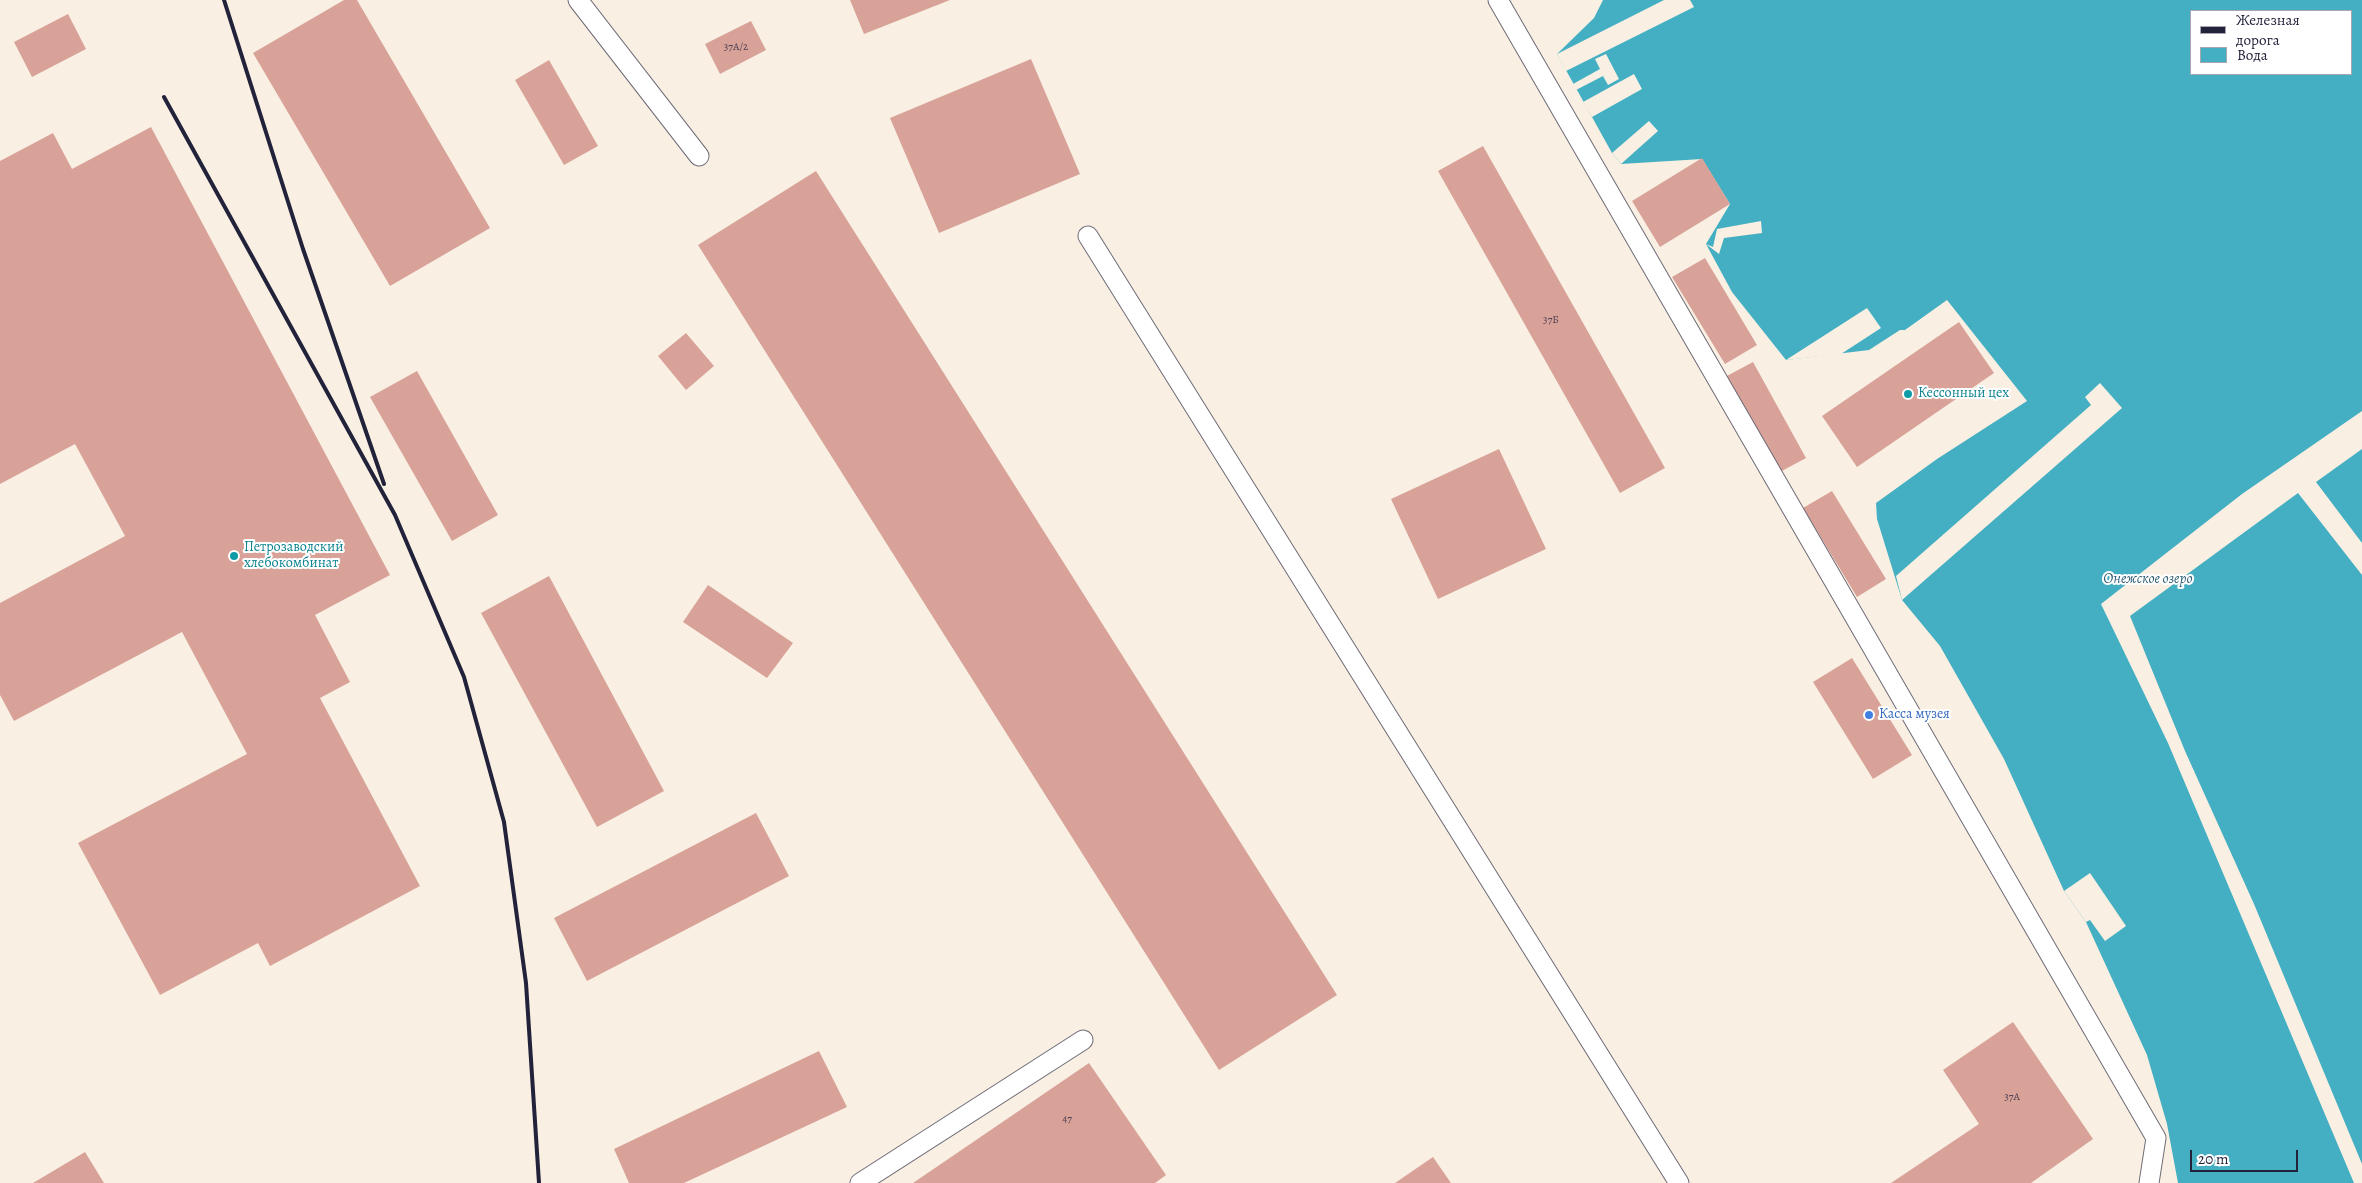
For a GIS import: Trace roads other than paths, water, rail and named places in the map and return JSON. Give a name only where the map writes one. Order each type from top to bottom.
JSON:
[{"type":"lane","points":[[578,0],[699,156]]},
{"type":"lane","points":[[1498,0],[2156,1138],[2149,1183]]},
{"type":"lane","points":[[1088,236],[1679,1183]]},
{"type":"lane","points":[[860,1183],[1084,1040]]},
{"type":"water","name":"Онежское озеро","points":[[1603,0],[2362,0],[2362,1183],[2178,1183],[2167,1124],[2147,1055],[2086,922],[2064,891],[2004,759],[1940,646],[1902,600],[1877,519],[1876,503],[1937,459],[2027,401],[1947,300],[1905,330],[1900,330],[1869,350],[1786,360],[1732,292],[1706,244],[1730,204],[1702,159],[1621,164],[1612,153],[1557,54],[1594,18]]},
{"type":"railway","points":[[224,0],[303,249],[384,484]]},
{"type":"railway","points":[[164,97],[395,515],[464,677],[504,822],[526,983],[539,1183]]},
{"type":"place","name":"Кессонный цех","points":[[1908,394]]},
{"type":"place","name":"Петрозаводский хлебокомбинат","points":[[234,556]]},
{"type":"place","name":"Касса музея","points":[[1869,715]]}]
